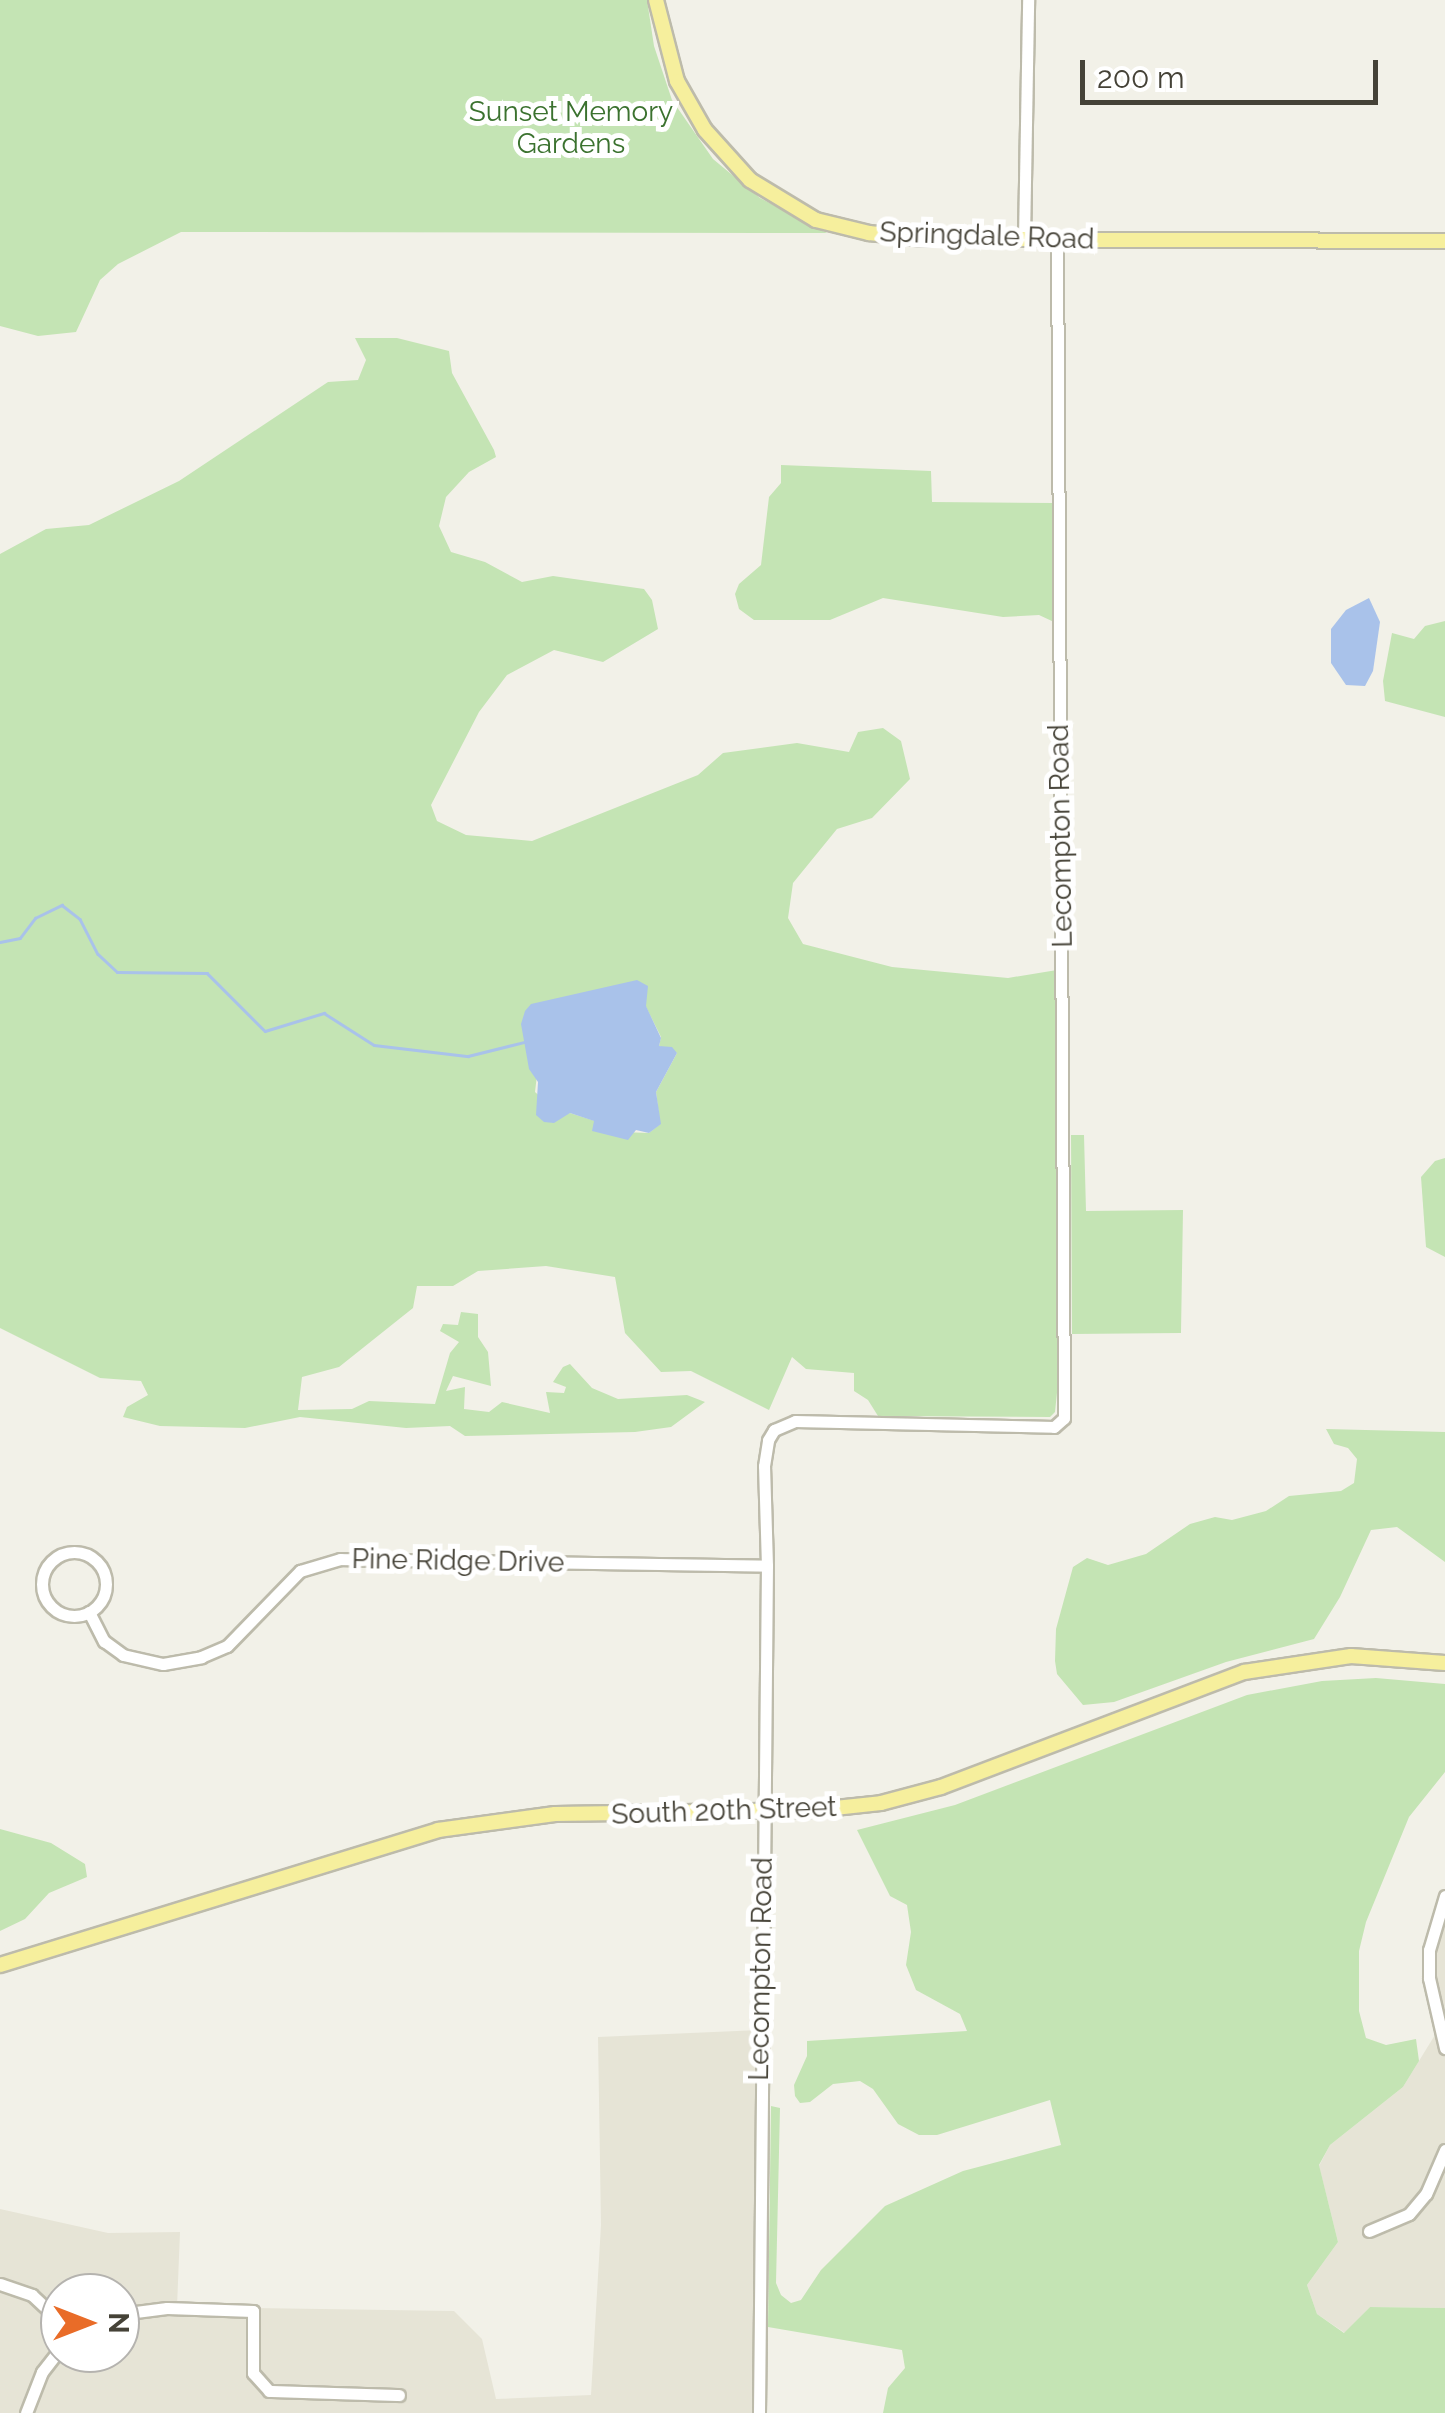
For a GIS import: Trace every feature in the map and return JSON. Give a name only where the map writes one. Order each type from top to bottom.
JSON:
[{"type":"main road","name":"Springdale Road","points":[[656,0],[672,65],[694,113],[722,154],[782,202],[816,220],[869,233],[1024,239],[1445,241]]},
{"type":"main road","name":"South 20th Street","points":[[0,1965],[376,1848],[484,1820],[555,1814],[764,1812],[865,1805],[910,1796],[1244,1672],[1352,1656],[1445,1662]]},
{"type":"street","points":[[1024,239],[1028,0]]},
{"type":"street","name":"Lecompton Road","points":[[758,2413],[767,1566],[764,1466],[768,1440],[784,1423],[795,1421],[1054,1427],[1064,1418],[1057,240]]},
{"type":"street","points":[[60,1555],[88,1555],[101,1568],[104,1594],[89,1612],[66,1615],[44,1596],[43,1577],[60,1555]]},
{"type":"street","name":"Pine Ridge Drive","points":[[89,1612],[104,1640],[123,1655],[163,1664],[202,1657],[227,1646],[300,1571],[340,1558],[767,1566]]},
{"type":"street","points":[[1445,1896],[1429,1950],[1429,1978],[1445,2048]]},
{"type":"street","points":[[1370,2231],[1409,2214],[1426,2194],[1445,2150]]},
{"type":"street","points":[[0,2284],[32,2295],[40,2302]]},
{"type":"street","points":[[140,2311],[167,2308],[254,2310],[253,2373],[269,2392],[400,2395]]},
{"type":"street","points":[[26,2413],[42,2373]]},
{"type":"shaded area","points":[[1445,1896],[1445,2308],[1370,2307],[1345,2333],[1317,2314],[1307,2285],[1338,2242],[1319,2166],[1330,2145],[1403,2087],[1438,2030],[1429,1978]]},
{"type":"shaded area","points":[[760,2030],[759,2413],[0,2413],[0,2209],[108,2233],[180,2232],[177,2307],[454,2311],[482,2339],[496,2399],[591,2395],[601,2225],[598,2037]]},
{"type":"green space","name":"Sunset Memory Gardens","points":[[0,0],[647,0],[654,46],[672,100],[713,159],[760,198],[827,233],[181,232],[118,264],[100,280],[76,332],[38,336],[0,326]]},
{"type":"green space","points":[[355,338],[397,338],[449,351],[452,373],[494,450],[496,457],[469,472],[446,497],[439,526],[451,552],[485,562],[522,582],[553,576],[644,589],[652,600],[658,629],[603,662],[554,650],[507,675],[479,712],[431,805],[437,821],[466,835],[532,841],[698,775],[723,753],[797,743],[849,752],[858,732],[883,728],[901,741],[910,779],[872,818],[837,829],[793,883],[788,918],[803,944],[892,967],[1008,978],[1057,970],[1058,1383],[1055,1412],[1050,1417],[878,1416],[868,1400],[854,1391],[854,1373],[806,1369],[792,1357],[769,1410],[691,1371],[661,1372],[625,1333],[615,1277],[546,1266],[478,1271],[453,1286],[417,1286],[413,1308],[339,1367],[302,1377],[298,1410],[352,1409],[369,1401],[435,1404],[450,1353],[459,1342],[440,1331],[443,1324],[458,1325],[461,1312],[478,1314],[478,1337],[488,1352],[491,1386],[453,1376],[446,1391],[465,1387],[464,1409],[489,1412],[502,1402],[550,1413],[546,1392],[564,1393],[566,1387],[553,1382],[563,1367],[570,1364],[592,1388],[618,1399],[687,1395],[705,1402],[671,1427],[635,1432],[465,1436],[450,1426],[406,1428],[300,1417],[245,1428],[160,1426],[123,1417],[127,1407],[148,1395],[141,1381],[100,1378],[0,1328],[0,554],[46,529],[89,525],[179,481],[328,382],[358,380],[366,360]],"holes":[[[646,1007],[661,1037],[659,1046],[677,1053],[656,1092],[660,1124],[649,1133],[593,1131],[595,1121],[570,1113],[561,1115],[535,1092],[537,1075]]]},
{"type":"green space","points":[[781,465],[931,471],[932,502],[1053,503],[1054,622],[1039,615],[1003,617],[883,598],[830,620],[754,620],[739,609],[735,594],[739,584],[761,565],[769,497],[781,483]]},
{"type":"green space","points":[[1445,621],[1445,717],[1385,701],[1383,681],[1392,633],[1414,639],[1425,626]]},
{"type":"green space","points":[[1071,1135],[1084,1135],[1086,1211],[1183,1210],[1181,1333],[1072,1334]]},
{"type":"green space","points":[[1445,1158],[1445,1257],[1426,1247],[1421,1177],[1435,1161]]},
{"type":"green space","points":[[1326,1429],[1445,1432],[1445,1562],[1397,1527],[1371,1530],[1340,1597],[1314,1639],[1226,1662],[1114,1702],[1083,1705],[1057,1674],[1055,1661],[1056,1629],[1073,1567],[1087,1558],[1108,1565],[1146,1554],[1190,1524],[1215,1517],[1232,1520],[1266,1511],[1289,1496],[1341,1491],[1354,1483],[1357,1459],[1348,1448],[1334,1444]]},
{"type":"green space","points":[[1376,1678],[1445,1684],[1445,1772],[1409,1817],[1366,1922],[1359,1951],[1359,2011],[1366,2038],[1386,2045],[1416,2039],[1419,2061],[1403,2087],[1330,2145],[1319,2165],[1338,2242],[1307,2285],[1317,2314],[1344,2333],[1370,2307],[1445,2308],[1445,2413],[883,2413],[888,2388],[905,2368],[902,2350],[768,2327],[771,2106],[780,2108],[776,2283],[781,2295],[791,2303],[801,2300],[821,2270],[885,2206],[963,2171],[1061,2145],[1050,2100],[937,2135],[919,2135],[898,2124],[873,2089],[860,2081],[833,2084],[810,2102],[800,2103],[795,2096],[794,2085],[807,2056],[807,2041],[967,2031],[960,2014],[916,1990],[906,1965],[911,1932],[907,1905],[890,1896],[857,1830],[955,1805],[1247,1695],[1322,1681]]},
{"type":"green space","points":[[0,1829],[51,1843],[85,1864],[87,1877],[49,1893],[25,1919],[0,1931]]},
{"type":"water","points":[[1369,598],[1380,622],[1373,671],[1365,686],[1346,685],[1331,663],[1331,629],[1346,610]]},
{"type":"water","points":[[637,980],[648,986],[646,1006],[661,1038],[659,1046],[672,1047],[677,1053],[656,1092],[661,1124],[649,1133],[636,1130],[628,1140],[592,1131],[594,1121],[570,1113],[554,1123],[544,1122],[536,1115],[538,1082],[529,1069],[521,1024],[525,1011],[531,1004]]},
{"type":"waterway","points":[[0,942],[20,938],[35,918],[62,905],[80,919],[98,954],[117,972],[207,973],[265,1031],[324,1013],[374,1045],[468,1056],[524,1042]]}]
